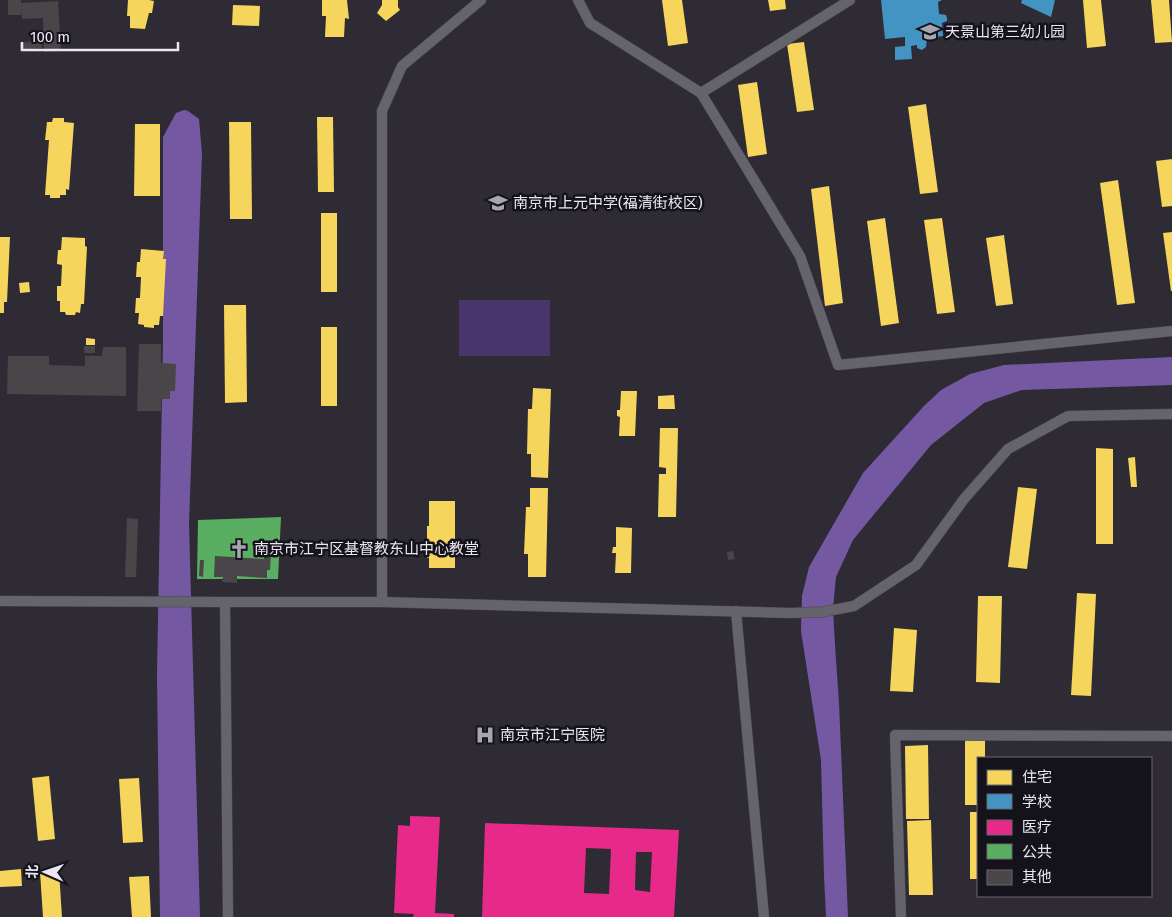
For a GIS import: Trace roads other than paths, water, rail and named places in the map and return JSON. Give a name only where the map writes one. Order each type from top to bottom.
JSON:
[{"type":"street","points":[[382,602],[382,110],[402,66],[481,0]]},
{"type":"street","points":[[578,0],[590,22],[702,93],[800,256],[838,365],[1172,331]]},
{"type":"street","points":[[702,93],[850,0]]},
{"type":"street","points":[[0,601],[382,602],[790,613],[822,612],[854,606],[916,565],[964,499],[1008,449],[1068,416],[1172,414]]},
{"type":"street","points":[[225,602],[228,917]]},
{"type":"street","points":[[736,611],[764,917]]},
{"type":"street","points":[[901,917],[895,735],[1172,736]]},
{"type":"place","name":"天景山第三幼儿园","points":[[930,32]]},
{"type":"place","name":"南京市上元中学(福清街校区)","points":[[498,203]]},
{"type":"place","name":"南京市江宁区基督教东山中心教堂","points":[[239,549]]},
{"type":"place","name":"南京市江宁医院","points":[[485,735]]}]
